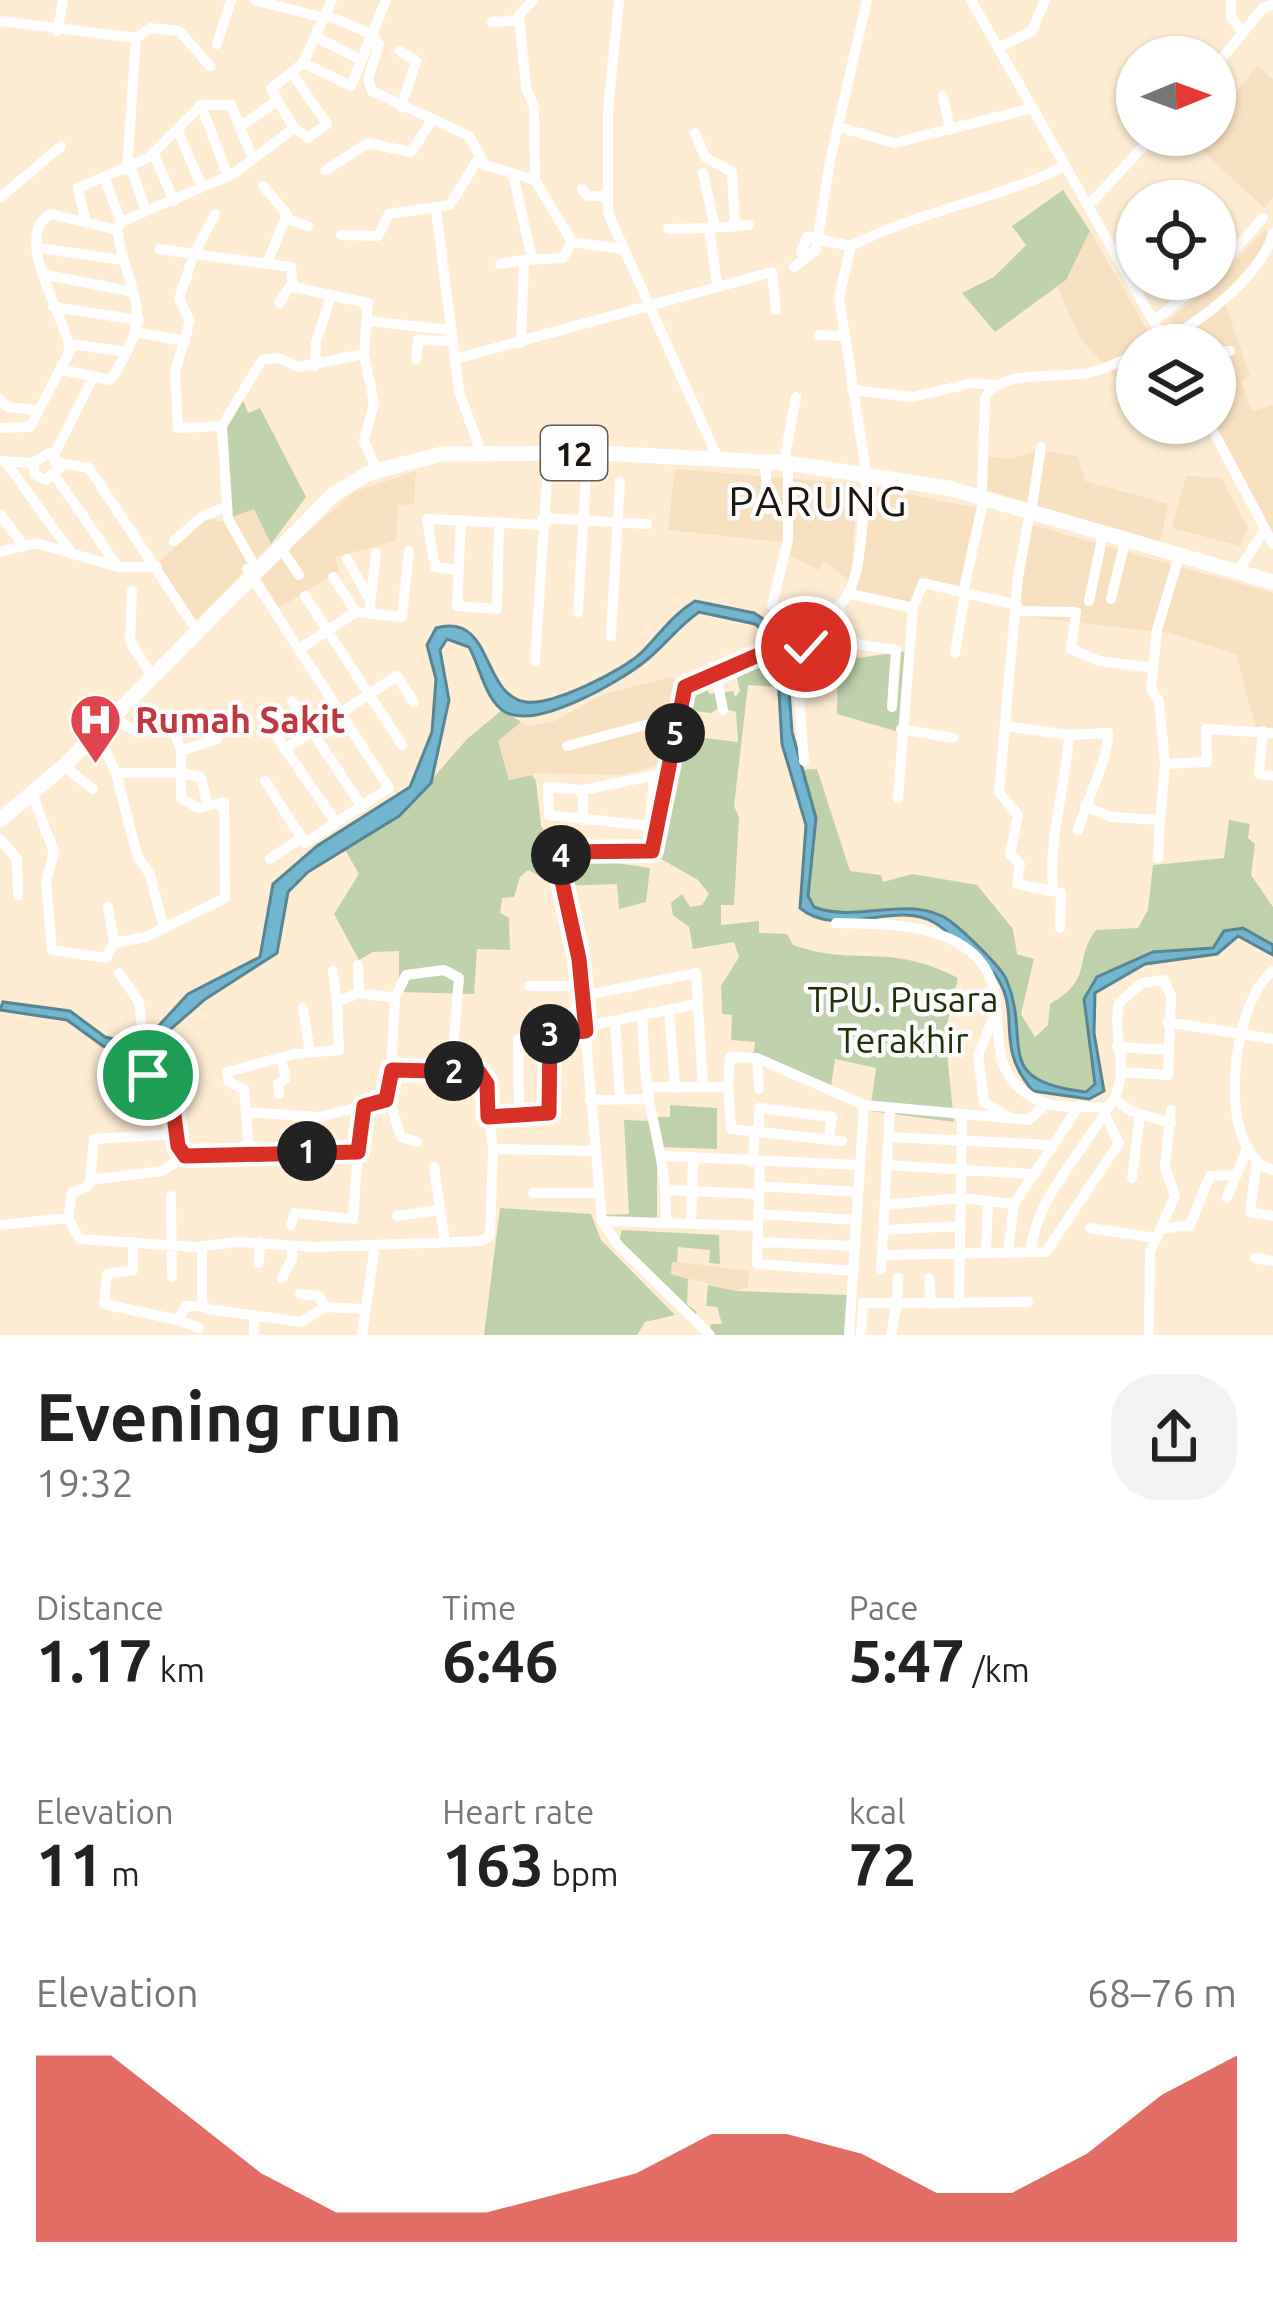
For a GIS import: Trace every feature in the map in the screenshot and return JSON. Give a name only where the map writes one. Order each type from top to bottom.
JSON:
[{"type":"highway","name":"12","points":[[250,569],[334,494],[369,473],[478,444],[786,459],[866,469],[983,494],[1125,542],[1239,570]]},
{"type":"highway","name":"12","points":[[0,816],[109,716],[326,494],[374,464],[460,449],[786,459]]},
{"type":"highway","name":"12","points":[[1031,509],[1273,580]]},
{"type":"highway","name":"12","points":[[0,816],[33,796],[64,766],[148,670],[194,628]]},
{"type":"street","points":[[217,44],[231,0]]},
{"type":"street","points":[[255,0],[325,16],[373,35],[380,49],[369,88],[430,123],[469,136],[478,159],[536,180]]},
{"type":"street","points":[[292,73],[327,124],[308,139],[294,128],[272,88],[303,63],[332,0]]},
{"type":"street","points":[[303,63],[346,87],[386,0]]},
{"type":"street","points":[[533,0],[520,10],[519,20],[526,88],[534,107],[536,180],[572,242]]},
{"type":"street","points":[[619,0],[605,196],[647,307],[718,456]]},
{"type":"street","points":[[794,267],[814,256],[819,239],[868,0]]},
{"type":"street","points":[[971,0],[1156,324]]},
{"type":"street","points":[[998,48],[1032,31],[1045,0]]},
{"type":"street","points":[[1231,0],[1231,17],[1243,33]]},
{"type":"street","points":[[57,31],[63,2]]},
{"type":"street","points":[[1236,42],[1273,4]]},
{"type":"street","points":[[492,22],[519,20]]},
{"type":"street","points":[[0,21],[136,38],[150,28],[181,31],[210,66]]},
{"type":"street","points":[[136,38],[129,169],[146,211]]},
{"type":"street","points":[[317,38],[361,60]]},
{"type":"street","points":[[400,51],[416,61],[400,107]]},
{"type":"street","points":[[943,96],[950,130]]},
{"type":"street","points":[[242,126],[276,101]]},
{"type":"street","points":[[86,222],[78,188],[129,169],[178,131],[184,116],[201,104],[231,105],[253,159]]},
{"type":"street","points":[[201,104],[228,177]]},
{"type":"street","points":[[839,127],[894,143],[916,133],[950,130],[1033,108]]},
{"type":"street","points":[[326,170],[368,143],[411,152],[430,123]]},
{"type":"street","points":[[0,428],[28,428],[62,370],[71,344],[53,307],[34,236],[47,214],[119,226],[228,177],[294,128]]},
{"type":"street","points":[[178,131],[202,187]]},
{"type":"street","points":[[695,133],[705,157],[732,172],[735,227]]},
{"type":"street","points":[[0,198],[61,146]]},
{"type":"street","points":[[153,152],[174,201]]},
{"type":"street","points":[[1089,206],[1135,156]]},
{"type":"street","points":[[341,235],[378,236],[386,215],[436,210],[453,203],[461,179],[478,159]]},
{"type":"street","points":[[801,252],[805,238],[851,246],[889,226],[965,206],[1065,166]]},
{"type":"street","points":[[704,173],[717,284]]},
{"type":"street","points":[[513,174],[528,260],[521,343]]},
{"type":"street","points":[[62,370],[110,380],[140,327],[105,179]]},
{"type":"street","points":[[262,186],[287,219],[308,226]]},
{"type":"street","points":[[582,189],[588,196],[605,196]]},
{"type":"street","points":[[436,210],[461,400],[478,444]]},
{"type":"street","points":[[215,214],[179,298],[190,318],[175,372],[178,428],[222,427]]},
{"type":"street","points":[[1236,248],[1263,218]]},
{"type":"street","points":[[268,261],[270,244],[287,219]]},
{"type":"street","points":[[668,230],[749,225]]},
{"type":"street","points":[[1188,324],[1232,289],[1265,252],[1273,233]]},
{"type":"street","points":[[245,256],[247,241]]},
{"type":"street","points":[[572,242],[622,249]]},
{"type":"street","points":[[500,264],[562,258],[572,242]]},
{"type":"street","points":[[661,775],[584,790],[548,787],[550,817],[649,826],[685,687],[788,642],[840,611],[850,594],[866,469],[841,336],[839,293],[851,246]]},
{"type":"street","points":[[40,248],[122,260]]},
{"type":"street","points":[[159,249],[245,256],[294,268],[291,285],[279,303]]},
{"type":"street","points":[[455,359],[772,272],[776,310]]},
{"type":"street","points":[[42,274],[133,292]]},
{"type":"street","points":[[291,285],[368,303],[364,354],[374,403],[364,441],[374,464]]},
{"type":"street","points":[[315,366],[316,342],[331,296]]},
{"type":"street","points":[[1155,320],[1180,300]]},
{"type":"street","points":[[53,307],[185,341]]},
{"type":"street","points":[[368,320],[451,335]]},
{"type":"street","points":[[416,359],[418,340],[451,335]]},
{"type":"street","points":[[819,335],[841,336]]},
{"type":"street","points":[[71,344],[127,352]]},
{"type":"street","points":[[265,781],[305,843],[389,788],[250,569],[226,508],[222,427],[262,360],[278,358],[293,367],[315,366],[364,354]]},
{"type":"street","points":[[852,390],[913,397],[972,383],[996,385],[1093,372],[1116,363]]},
{"type":"street","points":[[92,379],[57,459],[56,477],[118,567]]},
{"type":"street","points":[[955,653],[983,494],[985,398],[996,385]]},
{"type":"street","points":[[772,605],[788,540],[786,459],[796,397]]},
{"type":"street","points":[[0,400],[8,407],[38,410]]},
{"type":"street","points":[[1220,444],[1273,544]]},
{"type":"street","points":[[1032,817],[1018,815],[999,792],[1017,608],[1041,447]]},
{"type":"street","points":[[33,464],[39,455],[86,464],[194,628]]},
{"type":"street","points":[[3,461],[33,464]]},
{"type":"street","points":[[3,461],[72,554]]},
{"type":"street","points":[[765,461],[768,509]]},
{"type":"street","points":[[33,464],[39,478],[56,477]]},
{"type":"street","points":[[578,612],[586,475]]},
{"type":"street","points":[[535,661],[548,482]]},
{"type":"street","points":[[611,636],[620,482]]},
{"type":"street","points":[[174,541],[203,516],[226,508]]},
{"type":"street","points":[[0,514],[23,545]]},
{"type":"street","points":[[458,569],[435,567],[427,519],[647,524]]},
{"type":"street","points":[[461,520],[457,607],[497,609],[499,522]]},
{"type":"street","points":[[1239,570],[1264,531]]},
{"type":"street","points":[[1089,601],[1103,534]]},
{"type":"street","points":[[1111,598],[1125,542]]},
{"type":"street","points":[[0,552],[46,544],[118,567],[158,567]]},
{"type":"street","points":[[279,545],[298,574]]},
{"type":"street","points":[[332,577],[365,609],[402,617],[409,551]]},
{"type":"street","points":[[299,649],[365,609],[376,553]]},
{"type":"street","points":[[1158,858],[1165,764],[1153,668],[1157,630],[1179,556]]},
{"type":"street","points":[[347,559],[365,609]]},
{"type":"street","points":[[898,798],[913,608],[923,583],[1017,608],[1076,612],[1071,649],[1100,661],[1153,668]]},
{"type":"street","points":[[132,591],[130,642],[148,670]]},
{"type":"street","points":[[850,594],[913,608]]},
{"type":"street","points":[[305,596],[402,745]]},
{"type":"street","points":[[840,611],[855,644],[896,650],[892,707]]},
{"type":"street","points":[[788,642],[806,650],[797,671],[804,761]]},
{"type":"street","points":[[716,673],[723,710]]},
{"type":"street","points":[[285,749],[397,676],[414,702]]},
{"type":"street","points":[[292,701],[362,807]]},
{"type":"street","points":[[109,716],[138,733]]},
{"type":"street","points":[[566,746],[679,716]]},
{"type":"street","points":[[1005,726],[1070,735],[1108,733],[1107,754],[1096,769],[1078,830]]},
{"type":"street","points":[[271,728],[336,823]]},
{"type":"street","points":[[1165,764],[1207,762],[1209,728],[1268,732],[1256,766],[1259,774],[1273,776]]},
{"type":"street","points":[[901,729],[953,738]]},
{"type":"street","points":[[97,733],[116,773],[137,855],[150,875],[164,929]]},
{"type":"street","points":[[1053,889],[1049,856],[1057,837],[1070,735]]},
{"type":"street","points":[[114,943],[164,929],[225,898],[225,806],[222,801],[198,808],[186,804],[179,773],[182,751],[176,736]]},
{"type":"street","points":[[182,751],[217,739]]},
{"type":"street","points":[[64,766],[93,789]]},
{"type":"street","points":[[116,773],[201,777],[206,803]]},
{"type":"street","points":[[661,775],[652,851],[562,852],[560,872],[582,991],[602,1221],[618,1245],[710,1335]]},
{"type":"street","points":[[584,790],[584,821]]},
{"type":"street","points":[[33,796],[54,852],[46,883],[52,950],[106,958],[114,943],[108,907]]},
{"type":"street","points":[[1085,806],[1111,817],[1160,820]]},
{"type":"street","points":[[1018,815],[1010,854],[1020,864],[1017,884],[1061,893],[1060,928]]},
{"type":"street","points":[[270,859],[302,838]]},
{"type":"street","points":[[0,839],[17,859],[18,895]]},
{"type":"street","points":[[836,923],[900,926],[939,935],[984,967],[1013,1079],[1046,1104],[1171,1116],[1165,1167],[1174,1202],[1150,1252],[1149,1335]]},
{"type":"street","points":[[358,965],[359,993]]},
{"type":"street","points":[[249,1152],[242,1086],[229,1082],[227,1072],[310,1052],[339,1050],[333,971]]},
{"type":"street","points":[[1273,971],[1252,991],[1242,1030],[1236,1093],[1248,1147],[1257,1162],[1273,1170]]},
{"type":"street","points":[[417,1142],[401,1137],[388,1096],[395,998],[409,972],[455,972],[451,1071]]},
{"type":"street","points":[[119,973],[139,1002],[148,1075],[173,1108],[175,1134],[185,1156]]},
{"type":"street","points":[[529,986],[582,991],[696,973],[703,1087]]},
{"type":"street","points":[[1031,1251],[1042,1210],[1109,1108],[1120,1072],[1119,1003],[1142,983],[1161,979],[1168,984],[1168,1075],[1120,1072]]},
{"type":"street","points":[[337,1002],[359,993],[395,998]]},
{"type":"street","points":[[964,1001],[993,1012]]},
{"type":"street","points":[[520,1115],[518,1039],[698,1004]]},
{"type":"street","points":[[303,1008],[310,1052]]},
{"type":"street","points":[[669,1010],[675,1088]]},
{"type":"street","points":[[985,1116],[978,1056],[993,1012]]},
{"type":"street","points":[[642,1016],[648,1093],[658,1148],[665,1156],[666,1221]]},
{"type":"street","points":[[615,1021],[620,1099]]},
{"type":"street","points":[[1168,1022],[1242,1030],[1273,1039]]},
{"type":"street","points":[[488,1117],[548,1114],[552,1108],[550,1034]]},
{"type":"street","points":[[1118,1047],[1169,1050]]},
{"type":"street","points":[[854,1271],[761,1267],[758,1242],[757,1130],[759,1108],[830,1114],[835,1139],[795,1132],[757,1130],[728,1128],[730,1057],[757,1058],[864,1105],[890,1109],[1012,1119],[1034,1118],[1046,1104]]},
{"type":"street","points":[[757,1058],[759,1089]]},
{"type":"street","points":[[279,1094],[278,1084],[286,1078],[281,1059]]},
{"type":"street","points":[[358,1152],[185,1156],[163,1171],[90,1180],[72,1193],[68,1218],[79,1239],[173,1247],[482,1241],[490,1235],[493,1150],[483,1074],[392,1070]]},
{"type":"street","points":[[781,1072],[781,1088]]},
{"type":"street","points":[[795,1132],[809,1081]]},
{"type":"street","points":[[590,1100],[675,1088],[728,1087]]},
{"type":"street","points":[[246,1112],[320,1117],[388,1096]]},
{"type":"street","points":[[984,1102],[1012,1119]]},
{"type":"street","points":[[849,1335],[864,1105]]},
{"type":"street","points":[[291,1226],[295,1213],[353,1219],[364,1106]]},
{"type":"street","points":[[1008,1251],[1014,1204],[1079,1106]]},
{"type":"street","points":[[884,1255],[1046,1252],[1119,1143],[1109,1108]]},
{"type":"street","points":[[881,1269],[890,1109]]},
{"type":"street","points":[[959,1304],[962,1114]]},
{"type":"street","points":[[1132,1178],[1140,1114]]},
{"type":"street","points":[[90,1180],[94,1139],[175,1134]]},
{"type":"street","points":[[889,1137],[962,1145],[1052,1145]]},
{"type":"street","points":[[1227,1198],[1248,1147]]},
{"type":"street","points":[[493,1150],[595,1151]]},
{"type":"street","points":[[665,1156],[859,1166]]},
{"type":"street","points":[[691,1223],[693,1160]]},
{"type":"street","points":[[1257,1162],[1250,1212],[1273,1216]]},
{"type":"street","points":[[886,1165],[1032,1174]]},
{"type":"street","points":[[434,1167],[445,1242]]},
{"type":"street","points":[[1090,1228],[1158,1234],[1190,1225],[1210,1175],[1236,1175]]},
{"type":"street","points":[[666,1190],[858,1192]]},
{"type":"street","points":[[533,1193],[598,1192]]},
{"type":"street","points":[[170,1196],[172,1276]]},
{"type":"street","points":[[602,1221],[724,1226],[857,1216],[961,1198],[1014,1204]]},
{"type":"street","points":[[986,1250],[988,1203]]},
{"type":"street","points":[[397,1216],[438,1210]]},
{"type":"street","points":[[0,1225],[68,1218]]},
{"type":"street","points":[[829,1244],[830,1219]]},
{"type":"street","points":[[724,1226],[724,1242]]},
{"type":"street","points":[[884,1230],[959,1226]]},
{"type":"street","points":[[133,1242],[133,1270],[107,1274],[104,1304],[199,1328]]},
{"type":"street","points":[[259,1263],[260,1242]]},
{"type":"street","points":[[758,1242],[856,1246]]},
{"type":"street","points":[[362,1335],[375,1245]]},
{"type":"street","points":[[202,1246],[203,1306]]},
{"type":"street","points":[[282,1278],[292,1259],[292,1246]]},
{"type":"street","points":[[1255,1258],[1273,1261]]},
{"type":"street","points":[[928,1278],[931,1304]]},
{"type":"street","points":[[891,1335],[898,1279]]},
{"type":"street","points":[[300,1294],[317,1295],[325,1307]]},
{"type":"street","points":[[861,1335],[863,1303],[1028,1302]]},
{"type":"street","points":[[178,1319],[186,1306],[306,1322],[325,1307],[363,1309]]},
{"type":"street","points":[[254,1315],[254,1335]]},
{"type":"shaded area","points":[[1258,66],[1273,79],[1273,197],[1264,208],[1208,156],[1236,156],[1236,92]]},
{"type":"shaded area","points":[[1264,230],[1271,238],[1236,280],[1236,261]]},
{"type":"shaded area","points":[[1090,231],[1116,276],[1116,300],[1130,300],[1144,324],[1116,324],[1116,377],[1080,338],[1057,286],[1066,280]]},
{"type":"shaded area","points":[[1194,300],[1215,300],[1185,324],[1174,324],[1170,319]]},
{"type":"shaded area","points":[[1224,300],[1232,324],[1194,324]]},
{"type":"shaded area","points":[[1236,335],[1250,376],[1241,381],[1252,411],[1273,405],[1273,537],[1222,444],[1236,444]]},
{"type":"shaded area","points":[[1037,450],[1078,456],[1085,481],[1168,504],[1160,542],[982,489],[981,456],[1011,459]]},
{"type":"shaded area","points":[[675,469],[857,484],[851,582],[824,561],[818,570],[787,554],[791,543],[668,530]]},
{"type":"shaded area","points":[[416,471],[414,504],[398,505],[396,541],[335,557],[339,571],[279,608],[259,574],[354,492]]},
{"type":"shaded area","points":[[1186,476],[1221,478],[1248,528],[1240,546],[1172,528]]},
{"type":"shaded area","points":[[867,486],[981,509],[963,591],[922,581],[911,606],[854,596],[866,540]]},
{"type":"shaded area","points":[[254,508],[271,544],[190,626],[157,564],[207,518],[219,522]]},
{"type":"shaded area","points":[[1029,524],[1273,593],[1273,734],[1256,729],[1236,654],[1170,633],[1019,616]]},
{"type":"shaded area","points":[[673,677],[679,687],[664,764],[620,775],[536,773],[509,780],[498,741],[521,722],[530,726],[555,721],[603,694]]},
{"type":"shaded area","points":[[672,1261],[750,1271],[747,1288],[736,1291],[671,1274]]},
{"type":"green space","points":[[1063,190],[1090,231],[1066,280],[995,332],[962,293],[994,277],[1026,245],[1012,226]]},
{"type":"green space","points":[[241,395],[248,413],[260,408],[306,497],[271,544],[254,509],[229,518],[219,458],[229,404]]},
{"type":"green space","name":"TPU. Pusara Terakhir","points":[[778,650],[778,687],[748,685],[734,806],[739,817],[734,905],[721,905],[721,925],[759,921],[759,933],[787,934],[793,945],[912,961],[958,978],[945,1033],[954,1122],[870,1111],[876,1068],[835,1059],[831,1086],[753,1060],[755,1042],[731,1040],[732,1015],[722,1014],[721,986],[739,957],[734,942],[693,949],[689,927],[673,915],[671,903],[682,894],[690,907],[702,905],[709,894],[698,880],[656,856],[679,735],[738,742],[736,712],[720,707],[711,713],[694,711],[685,697],[688,686],[706,680],[709,694],[733,691],[735,697],[740,691],[735,670]]},
{"type":"green space","points":[[906,651],[899,732],[837,714],[838,661]]},
{"type":"green space","points":[[502,710],[521,722],[498,741],[509,780],[532,775],[536,781],[541,825],[556,857],[557,894],[550,882],[528,870],[520,877],[514,897],[502,898],[500,913],[509,918],[510,950],[477,949],[474,994],[399,992],[399,951],[373,952],[359,960],[334,914],[359,874],[344,848],[400,816],[467,739]]},
{"type":"green space","points":[[817,769],[850,871],[881,875],[883,882],[913,874],[977,885],[1013,929],[1017,954],[1034,959],[1021,1014],[1035,1037],[1048,1025],[1050,1004],[1078,978],[1096,930],[1138,928],[1148,910],[1153,865],[1224,858],[1229,820],[1250,824],[1248,838],[1255,844],[1251,875],[1273,907],[1273,945],[1243,928],[1224,931],[1213,948],[1153,952],[1102,975],[1087,990],[1095,1084],[1086,1092],[1055,1086],[1023,1063],[996,965],[949,921],[918,909],[848,912],[814,907],[808,896],[816,818],[799,770]]},
{"type":"green space","points":[[583,858],[650,868],[646,902],[619,909],[617,884],[563,886],[562,861]]},
{"type":"green space","points":[[670,1105],[717,1108],[717,1149],[658,1147],[656,1117],[670,1117]]},
{"type":"green space","points":[[624,1120],[649,1121],[657,1164],[657,1227],[599,1215],[629,1214]]},
{"type":"green space","points":[[500,1208],[591,1214],[601,1240],[675,1315],[645,1322],[637,1335],[484,1335]]},
{"type":"green space","points":[[622,1230],[719,1235],[720,1264],[709,1263],[710,1250],[678,1247],[677,1262],[672,1262],[671,1274],[688,1279],[687,1304],[697,1312],[692,1319],[617,1248]]},
{"type":"green space","points":[[708,1285],[736,1291],[848,1295],[846,1335],[708,1335],[711,1324],[722,1324],[717,1307],[706,1306]]},
{"type":"water","points":[[695,601],[754,613],[785,633],[792,732],[816,818],[808,896],[814,907],[848,912],[918,909],[950,921],[1004,975],[1014,1003],[1020,1056],[1037,1079],[1086,1092],[1095,1084],[1084,999],[1097,977],[1153,952],[1213,948],[1224,931],[1243,928],[1273,945],[1273,955],[1238,936],[1217,954],[1145,964],[1095,993],[1094,1033],[1104,1091],[1089,1099],[1033,1091],[1014,1060],[1008,1006],[998,979],[943,928],[920,917],[832,920],[800,908],[806,825],[782,744],[776,641],[755,624],[699,612],[631,671],[597,692],[537,715],[519,716],[498,707],[469,647],[447,639],[440,650],[449,700],[431,783],[399,816],[308,872],[288,892],[277,953],[204,1000],[141,1055],[103,1046],[67,1020],[0,1010],[3,1002],[70,1011],[105,1037],[141,1045],[188,994],[260,957],[273,884],[317,846],[410,787],[432,732],[436,679],[427,645],[436,628],[455,626],[468,632],[511,696],[537,702],[586,686],[619,668]]},
{"type":"place","name":"Rumah Sakit","points":[[96,765]]},
{"type":"district","name":"PARUNG","points":[[819,500]]},
{"type":"route","points":[[148,1075],[173,1108],[175,1134],[185,1156],[358,1152],[364,1106],[386,1100],[392,1070],[479,1072],[487,1084],[488,1117],[549,1113],[550,1034],[586,1031],[579,959],[560,872],[562,852],[652,851],[685,687],[800,637],[806,647]]}]
